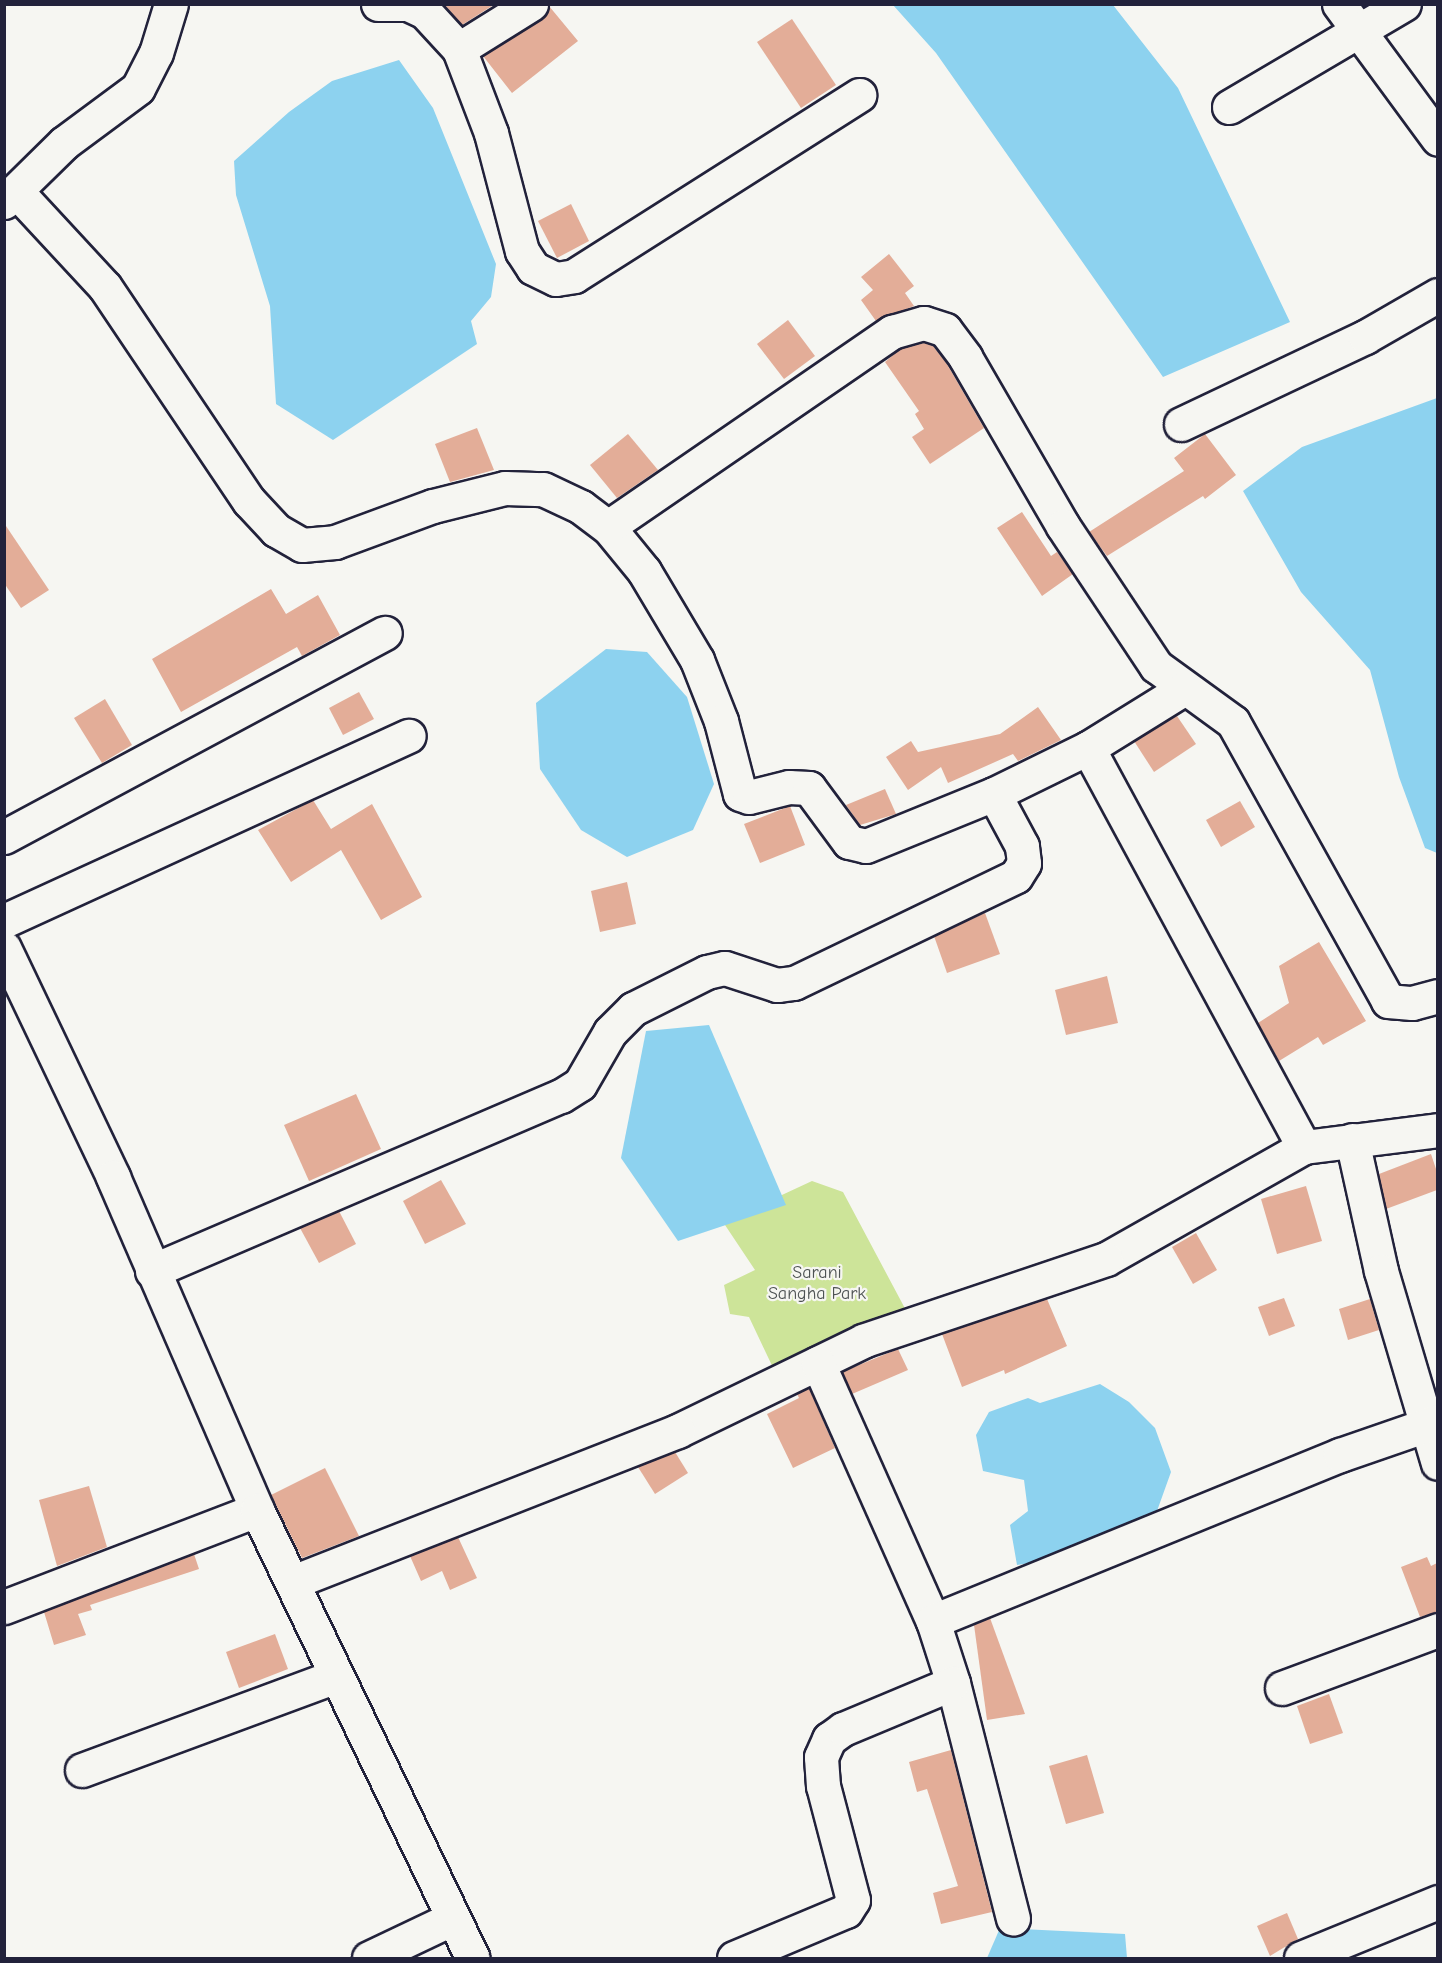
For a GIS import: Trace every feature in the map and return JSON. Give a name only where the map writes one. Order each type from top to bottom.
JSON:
[{"type":"street","points":[[171,4],[156,53],[138,88],[64,143],[11,197],[105,286],[249,501],[276,530],[302,545],[335,542],[433,506],[505,488],[543,489],[580,507],[608,527],[644,571],[697,660],[721,721],[729,765],[740,794],[749,797],[789,787],[808,788],[849,842],[866,846],[994,794],[1088,748],[1183,689]]},
{"type":"street","points":[[378,4],[403,4]]},
{"type":"street","points":[[408,4],[425,12],[459,49],[491,133],[522,251],[533,268],[556,279],[574,276],[859,95]]},
{"type":"street","points":[[459,49],[531,4]]},
{"type":"street","points":[[1229,107],[1347,18],[1404,4]]},
{"type":"street","points":[[1347,18],[1437,139]]},
{"type":"street","points":[[1181,424],[1365,337],[1437,295]]},
{"type":"street","points":[[608,527],[892,332],[924,323],[945,330],[965,357],[1063,526],[1156,666],[1183,689],[1233,722],[1388,1001],[1412,1003],[1437,996]]},
{"type":"street","points":[[4,837],[386,633]]},
{"type":"street","points":[[4,921],[409,736]]},
{"type":"street","points":[[1088,748],[1304,1147]]},
{"type":"street","points":[[152,1271],[561,1096],[580,1084],[610,1032],[633,1008],[707,972],[725,968],[777,985],[794,983],[1016,876],[1024,863],[1022,846],[994,794]]},
{"type":"street","points":[[4,948],[113,1177],[257,1510],[451,1919],[473,1959]]},
{"type":"street","points":[[292,1582],[678,1431],[863,1341],[1106,1259],[1304,1147],[1437,1130]]},
{"type":"street","points":[[1352,1140],[1381,1271],[1431,1423],[1437,1463]]},
{"type":"street","points":[[818,1363],[933,1621],[953,1683],[1014,1918]]},
{"type":"street","points":[[933,1621],[1340,1455],[1431,1423]]},
{"type":"street","points":[[4,1607],[257,1510]]},
{"type":"street","points":[[1282,1688],[1437,1630]]},
{"type":"street","points":[[81,1770],[336,1676]]},
{"type":"street","points":[[734,1959],[846,1911],[853,1899],[823,1786],[821,1757],[829,1739],[843,1729],[953,1683]]},
{"type":"street","points":[[1301,1959],[1437,1902]]},
{"type":"street","points":[[369,1959],[451,1919]]},
{"type":"green space","name":"Sarani Sangha Park","points":[[812,1181],[843,1192],[909,1316],[776,1374],[749,1317],[730,1314],[724,1285],[755,1270],[725,1225],[741,1214]]},
{"type":"water","points":[[893,5],[1113,5],[1178,88],[1290,322],[1163,377],[936,53]]},
{"type":"water","points":[[399,60],[433,108],[496,264],[491,297],[471,321],[477,344],[333,440],[276,404],[270,306],[236,195],[234,161],[289,112],[332,81]]},
{"type":"water","points":[[1438,398],[1437,853],[1425,848],[1399,777],[1370,670],[1301,592],[1243,491],[1302,447]]},
{"type":"water","points":[[606,649],[647,652],[687,697],[714,784],[693,830],[627,857],[581,830],[540,769],[536,703]]},
{"type":"water","points":[[709,1025],[786,1205],[678,1241],[621,1158],[646,1031]]},
{"type":"water","points":[[1100,1384],[1129,1402],[1155,1428],[1171,1472],[1157,1511],[1130,1532],[1049,1560],[1017,1565],[1010,1525],[1028,1511],[1024,1480],[983,1471],[976,1435],[989,1412],[1028,1398],[1040,1403]]},
{"type":"water","points":[[1000,1928],[1125,1934],[1127,1958],[987,1958]]},
{"type":"building","points":[[444,4],[495,4],[462,25]]},
{"type":"building","points":[[549,6],[578,41],[512,93],[483,56],[541,20]]},
{"type":"building","points":[[792,19],[836,85],[801,108],[757,42]]},
{"type":"building","points":[[571,204],[589,241],[557,258],[538,221]]},
{"type":"building","points":[[889,254],[914,286],[905,293],[914,306],[876,321],[861,300],[873,290],[861,277]]},
{"type":"building","points":[[788,320],[815,356],[784,379],[757,344]]},
{"type":"building","points":[[924,343],[933,346],[947,364],[984,428],[930,464],[912,437],[924,429],[915,414],[919,411],[885,362],[900,349]]},
{"type":"building","points":[[477,428],[494,470],[450,482],[435,444]]},
{"type":"building","points":[[628,434],[658,470],[617,498],[590,465]]},
{"type":"building","points":[[1205,434],[1236,475],[1205,499],[1203,496],[1107,556],[1089,532],[1184,471],[1174,458]]},
{"type":"building","points":[[1022,512],[1051,556],[1057,552],[1073,574],[1042,596],[997,528]]},
{"type":"building","points":[[4,523],[49,590],[21,608],[4,583]]},
{"type":"building","points":[[271,589],[286,614],[318,595],[340,635],[302,656],[297,647],[181,712],[152,659]]},
{"type":"building","points":[[359,692],[374,719],[343,735],[329,708]]},
{"type":"building","points":[[105,699],[132,745],[102,763],[74,718]]},
{"type":"building","points":[[1038,707],[1061,740],[1018,761],[1013,754],[948,783],[941,767],[908,790],[886,757],[911,741],[918,752],[1000,734]]},
{"type":"building","points":[[1177,716],[1196,744],[1154,772],[1134,741]]},
{"type":"building","points":[[885,789],[896,814],[860,825],[846,805]]},
{"type":"building","points":[[313,800],[331,829],[372,804],[422,897],[381,920],[341,850],[291,882],[258,830]]},
{"type":"building","points":[[1240,801],[1255,827],[1221,847],[1206,820]]},
{"type":"building","points":[[790,806],[805,845],[760,863],[744,824]]},
{"type":"building","points":[[627,882],[636,924],[600,932],[591,891]]},
{"type":"building","points":[[985,913],[1000,954],[947,973],[934,936]]},
{"type":"building","points":[[1319,942],[1366,1021],[1323,1045],[1318,1037],[1279,1061],[1258,1023],[1289,1003],[1279,966]]},
{"type":"building","points":[[1107,976],[1118,1023],[1066,1035],[1055,990]]},
{"type":"building","points":[[356,1094],[381,1149],[309,1181],[284,1125]]},
{"type":"building","points":[[1431,1154],[1437,1172],[1437,1190],[1386,1209],[1379,1174]]},
{"type":"building","points":[[441,1180],[466,1224],[425,1244],[403,1201]]},
{"type":"building","points":[[1306,1186],[1322,1241],[1277,1254],[1261,1199]]},
{"type":"building","points":[[339,1211],[356,1244],[319,1263],[300,1228]]},
{"type":"building","points":[[1196,1233],[1217,1270],[1193,1284],[1172,1247]]},
{"type":"building","points":[[1284,1298],[1295,1326],[1269,1336],[1258,1307]]},
{"type":"building","points":[[1047,1299],[1067,1346],[1005,1374],[1004,1370],[962,1387],[942,1334]]},
{"type":"building","points":[[1370,1299],[1379,1330],[1348,1340],[1339,1309]]},
{"type":"building","points":[[898,1349],[908,1370],[852,1394],[842,1372]]},
{"type":"building","points":[[809,1388],[835,1448],[793,1468],[767,1414],[799,1398],[797,1394]]},
{"type":"building","points":[[675,1452],[688,1473],[655,1494],[638,1467]]},
{"type":"building","points":[[325,1468],[359,1536],[302,1558],[271,1495]]},
{"type":"building","points":[[89,1486],[107,1547],[57,1566],[39,1500]]},
{"type":"building","points":[[458,1537],[477,1578],[450,1590],[442,1571],[421,1581],[410,1556]]},
{"type":"building","points":[[194,1554],[199,1569],[90,1605],[92,1610],[78,1614],[86,1635],[54,1645],[44,1612]]},
{"type":"building","points":[[1427,1557],[1431,1566],[1437,1563],[1437,1612],[1420,1617],[1401,1567]]},
{"type":"building","points":[[990,1618],[1025,1714],[987,1720],[974,1625]]},
{"type":"building","points":[[275,1634],[288,1669],[239,1688],[226,1652]]},
{"type":"building","points":[[1329,1694],[1343,1733],[1310,1744],[1297,1706]]},
{"type":"building","points":[[951,1750],[992,1912],[941,1924],[933,1893],[958,1886],[927,1789],[917,1792],[909,1762]]},
{"type":"building","points":[[1087,1755],[1104,1813],[1066,1824],[1049,1766]]},
{"type":"building","points":[[1287,1913],[1298,1939],[1270,1956],[1257,1926]]}]
